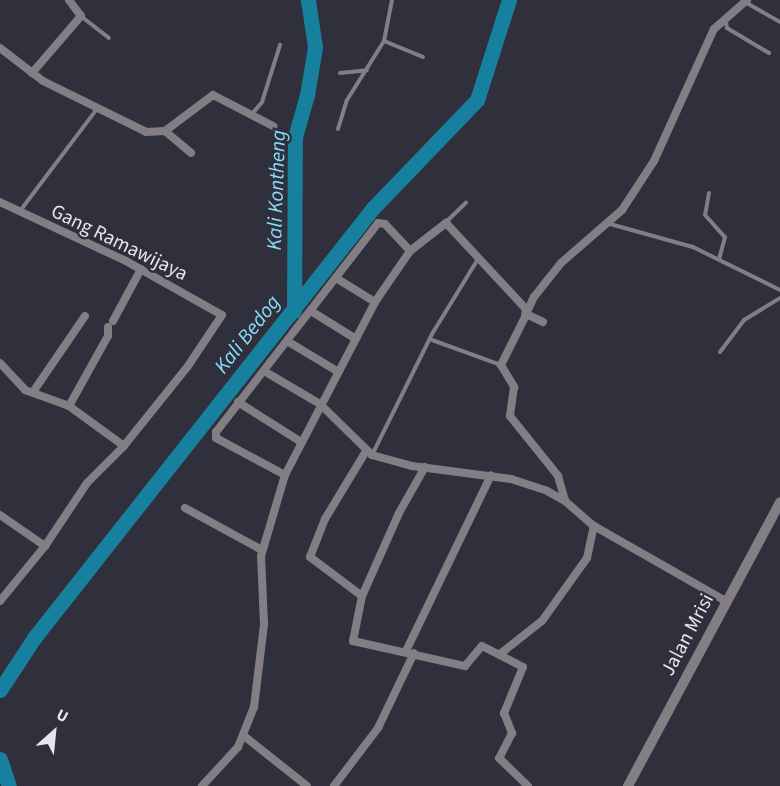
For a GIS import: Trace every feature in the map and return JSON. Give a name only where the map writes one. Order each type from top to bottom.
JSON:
[{"type":"street","points":[[32,73],[81,16],[69,0]]},
{"type":"street","points":[[565,501],[558,476],[511,420],[514,387],[501,365],[534,297],[561,263],[610,224],[641,184],[714,29],[746,1]]},
{"type":"street","points":[[0,48],[32,73],[146,132],[165,131],[213,95],[273,126]]},
{"type":"street","points":[[165,131],[191,153]]},
{"type":"street","name":"Gang Ramawijaya","points":[[0,202],[141,269],[222,315],[188,366],[124,446]]},
{"type":"street","points":[[202,786],[230,758],[244,736],[261,669],[262,550],[285,475],[337,371],[375,302],[410,251],[446,222],[480,256],[526,314],[543,322]]},
{"type":"street","points":[[285,475],[216,438],[216,432],[378,223],[385,224],[410,251]]},
{"type":"street","points":[[69,406],[108,336],[110,324],[141,269]]},
{"type":"street","points":[[336,278],[375,302]]},
{"type":"street","points":[[310,311],[356,339]]},
{"type":"street","points":[[33,392],[85,316]]},
{"type":"street","points":[[287,341],[337,371]]},
{"type":"street","points":[[0,363],[25,390],[69,406],[87,423],[124,446],[87,483],[45,546],[0,601]]},
{"type":"street","points":[[264,371],[320,404],[369,453],[425,467],[491,475],[530,485],[565,501],[594,526],[727,602]]},
{"type":"street","points":[[238,402],[302,442]]},
{"type":"street","points":[[362,596],[310,557],[325,519],[369,453]]},
{"type":"street","points":[[425,467],[399,513],[362,596],[353,641],[465,666],[479,646],[500,654],[524,668],[504,713],[512,733],[499,758],[528,786]]},
{"type":"street","points":[[335,786],[378,728],[491,475]]},
{"type":"street","name":"Jalan Mrisi","points":[[628,786],[780,502]]},
{"type":"street","points":[[185,508],[262,550]]},
{"type":"street","points":[[0,514],[45,546]]},
{"type":"street","points":[[500,654],[542,621],[587,558],[594,526]]},
{"type":"street","points":[[244,736],[307,786]]},
{"type":"lane","points":[[338,129],[347,100],[384,40],[392,0]]},
{"type":"lane","points":[[746,1],[780,22]]},
{"type":"lane","points":[[81,16],[109,38]]},
{"type":"lane","points":[[727,18],[728,28],[769,53]]},
{"type":"lane","points":[[384,40],[423,57]]},
{"type":"lane","points":[[252,114],[262,102],[280,45]]},
{"type":"lane","points":[[340,73],[368,69]]},
{"type":"lane","points":[[19,212],[97,108]]},
{"type":"lane","points":[[709,193],[705,214],[725,237],[719,259]]},
{"type":"lane","points":[[446,222],[466,202]]},
{"type":"lane","points":[[610,224],[662,236],[719,259],[780,290]]},
{"type":"lane","points":[[369,453],[480,256]]},
{"type":"lane","points":[[720,352],[744,320],[780,298]]},
{"type":"lane","points":[[432,340],[501,365]]},
{"type":"waterway","name":"Kali Kontheng","points":[[294,311],[295,137],[307,95],[315,47],[308,0]]},
{"type":"waterway","name":"Kali Bedog","points":[[0,690],[34,638],[373,208],[477,100],[509,0]]},
{"type":"waterway","name":"Kali Bedog","points":[[0,759],[9,786]]}]
